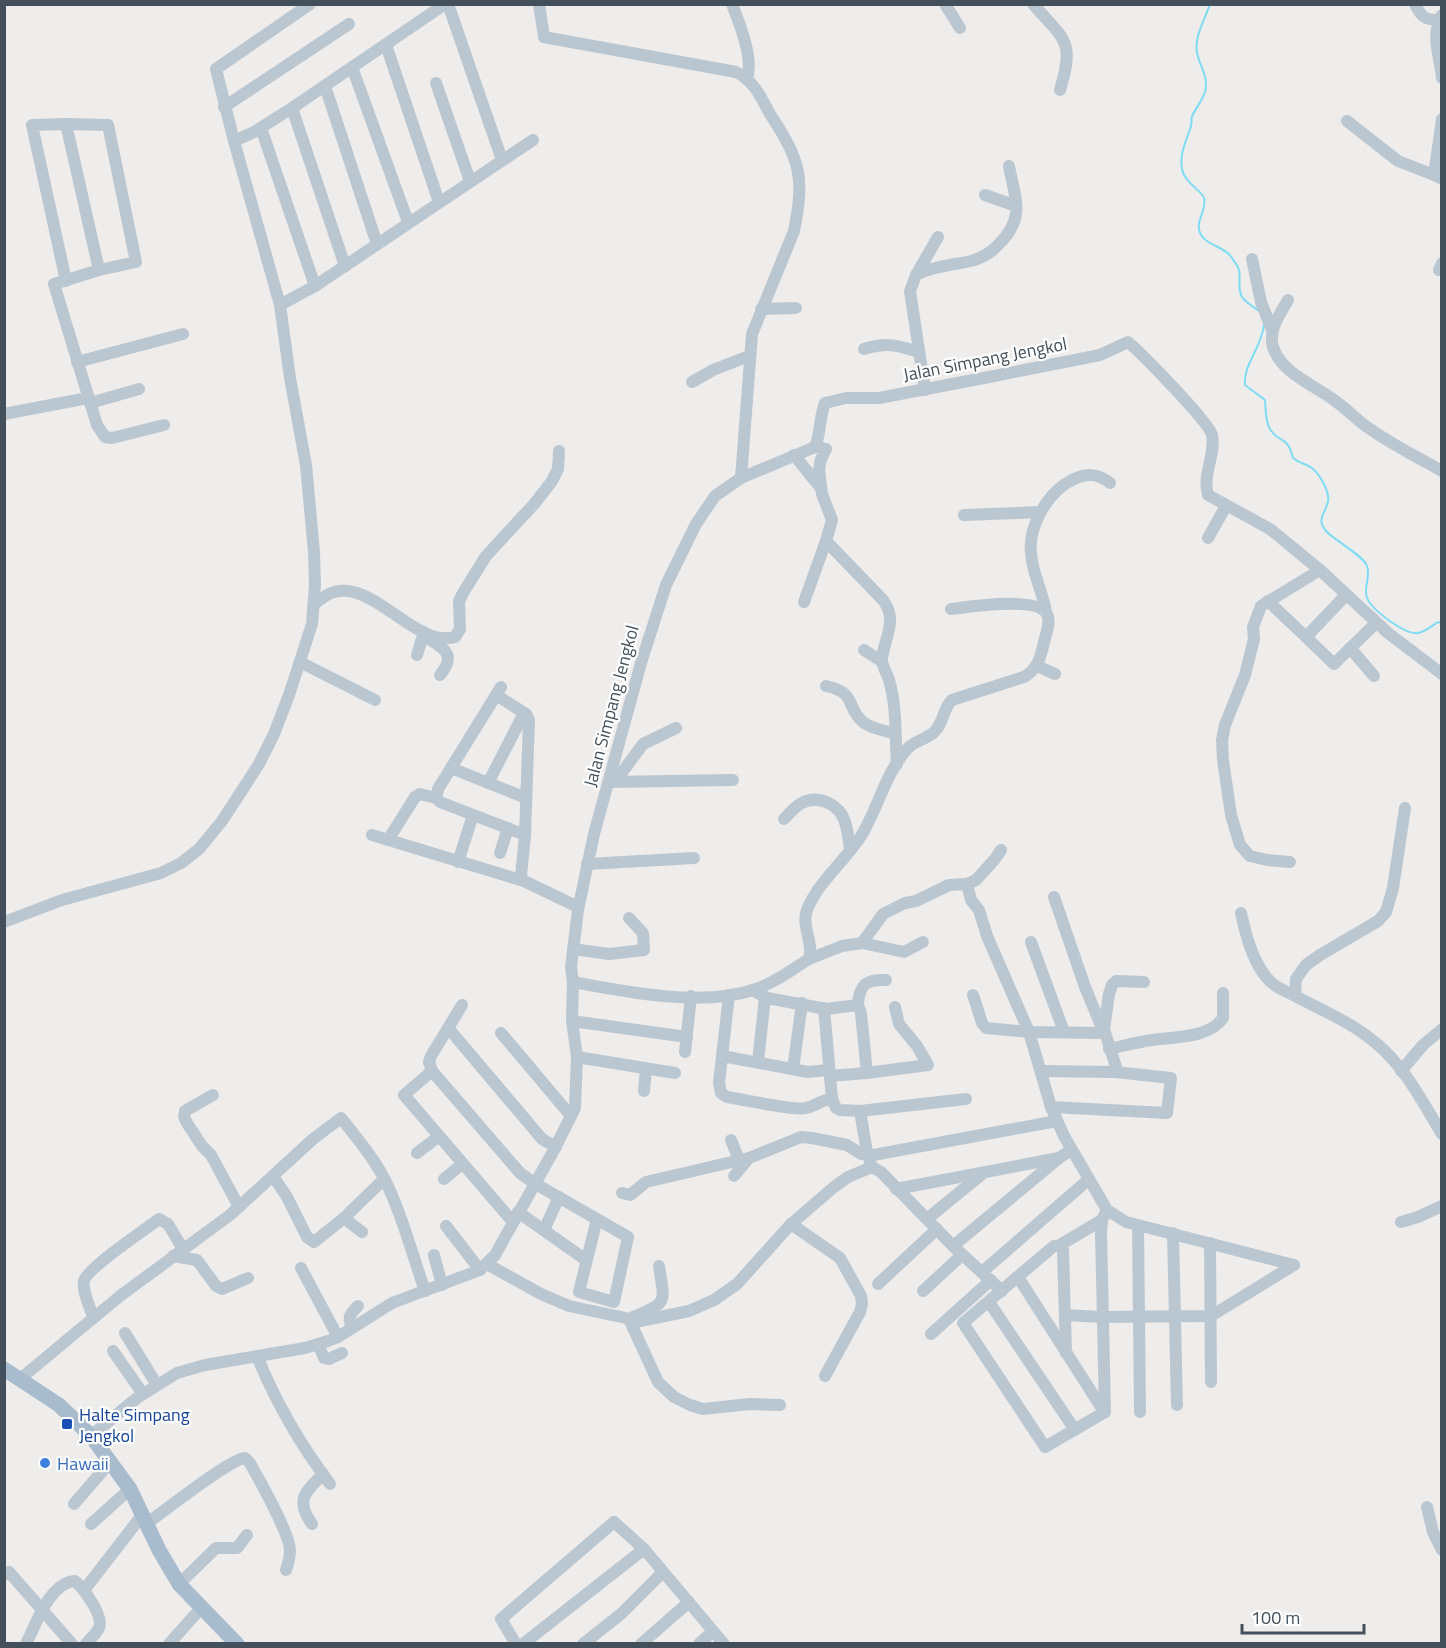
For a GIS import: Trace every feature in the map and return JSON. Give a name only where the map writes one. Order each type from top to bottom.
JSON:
[{"type":"main road","points":[[9,1374],[59,1405],[91,1436],[130,1490],[163,1559],[179,1584],[237,1644]]},
{"type":"street","points":[[4,922],[62,900],[161,873],[181,863],[194,853],[222,821],[259,764],[274,734],[300,662],[312,624],[314,604],[314,552],[309,488],[280,305],[224,107],[216,69],[310,4]]},
{"type":"street","points":[[234,141],[261,128],[447,4],[502,160]]},
{"type":"street","points":[[539,4],[544,37],[736,72],[747,78],[755,86],[789,144],[799,173],[801,187],[794,231],[752,334],[741,478]]},
{"type":"street","points":[[945,4],[960,28]]},
{"type":"street","points":[[1033,4],[1061,36],[1067,49],[1067,66],[1060,90]]},
{"type":"street","points":[[1415,4],[1425,19],[1440,17],[1435,39],[1442,78]]},
{"type":"street","points":[[735,5],[748,57],[747,78]]},
{"type":"street","points":[[224,107],[349,24]]},
{"type":"street","points":[[386,45],[439,202]]},
{"type":"street","points":[[352,67],[408,222]]},
{"type":"street","points":[[436,83],[470,181]]},
{"type":"street","points":[[325,86],[377,244]]},
{"type":"street","points":[[292,108],[345,266]]},
{"type":"street","points":[[1347,121],[1398,161],[1438,177],[1442,119]]},
{"type":"street","points":[[66,124],[99,270]]},
{"type":"street","points":[[66,281],[32,125],[108,125],[136,262],[99,270],[66,281],[54,285],[100,431],[108,438],[121,437],[164,425]]},
{"type":"street","points":[[261,128],[315,286]]},
{"type":"street","points":[[280,305],[315,286],[533,140]]},
{"type":"street","points":[[916,275],[929,269],[978,259],[993,251],[1012,229],[1017,217],[1009,166]]},
{"type":"street","points":[[985,195],[1016,206]]},
{"type":"street","points":[[925,390],[910,291],[916,275],[938,237]]},
{"type":"street","points":[[1252,259],[1261,302],[1272,330],[1274,348],[1287,368],[1341,405],[1380,436],[1442,471]]},
{"type":"street","points":[[1272,330],[1288,300]]},
{"type":"street","points":[[761,309],[796,308]]},
{"type":"street","points":[[78,362],[183,334]]},
{"type":"street","name":"Jalan Simpang Jengkol","points":[[484,1267],[501,1246],[575,1108],[577,1058],[572,1021],[571,967],[578,907],[587,864],[612,782],[647,643],[666,585],[681,551],[715,496],[741,478],[815,447],[820,436],[821,413],[825,403],[846,398],[879,398],[925,390],[1100,355],[1128,342],[1191,406],[1212,434],[1206,487],[1208,495],[1270,528],[1320,570],[1376,623],[1442,674]]},
{"type":"street","points":[[864,350],[892,344],[919,352]]},
{"type":"street","points":[[692,382],[713,370],[749,356]]},
{"type":"street","points":[[4,414],[139,389]]},
{"type":"street","points":[[804,602],[832,520],[820,487],[820,459],[826,449],[815,447]]},
{"type":"street","points":[[424,633],[443,638],[457,636],[460,629],[461,597],[482,562],[552,481],[558,469],[560,450]]},
{"type":"street","points":[[794,455],[820,487]]},
{"type":"street","points":[[809,959],[812,950],[804,921],[807,911],[829,876],[865,828],[897,764],[910,747],[936,731],[952,699],[1017,681],[1030,674],[1037,666],[1048,627],[1048,618],[1030,550],[1041,512],[1055,491],[1077,478],[1092,474],[1110,483]]},
{"type":"street","points":[[1208,538],[1226,506]]},
{"type":"street","points":[[964,516],[1041,512]]},
{"type":"street","points":[[826,541],[887,606],[890,626],[881,661]]},
{"type":"street","points":[[1290,862],[1257,858],[1243,850],[1231,815],[1222,750],[1225,725],[1235,703],[1252,650],[1256,615],[1261,606],[1320,570]]},
{"type":"street","points":[[314,604],[336,591],[355,593],[424,633],[445,650],[449,657],[448,664],[440,675]]},
{"type":"street","points":[[1305,637],[1346,595]]},
{"type":"street","points":[[1269,601],[1334,664],[1376,623]]},
{"type":"street","points":[[951,609],[1027,605],[1046,612]]},
{"type":"street","points":[[417,655],[424,633]]},
{"type":"street","points":[[1350,648],[1374,676]]},
{"type":"street","points":[[864,650],[881,661],[889,679],[897,764]]},
{"type":"street","points":[[300,662],[375,700]]},
{"type":"street","points":[[1037,666],[1055,674]]},
{"type":"street","points":[[826,686],[847,694],[860,719],[867,724],[895,734]]},
{"type":"street","points":[[436,798],[437,792],[498,691],[528,718],[525,835],[521,876],[524,881]]},
{"type":"street","points":[[488,783],[524,713]]},
{"type":"street","points":[[612,782],[643,744],[676,728]]},
{"type":"street","points":[[451,768],[526,798]]},
{"type":"street","points":[[612,782],[733,780]]},
{"type":"street","points":[[388,840],[420,794],[436,798],[440,802],[525,835]]},
{"type":"street","points":[[784,819],[805,801],[816,799],[828,803],[842,814],[850,850]]},
{"type":"street","points":[[1295,996],[1297,975],[1306,965],[1327,950],[1378,921],[1386,912],[1394,888],[1405,808]]},
{"type":"street","points":[[458,862],[473,815]]},
{"type":"street","points":[[500,853],[508,828]]},
{"type":"street","points":[[372,836],[524,881],[578,907]]},
{"type":"street","points":[[862,943],[879,919],[889,910],[916,901],[948,885],[968,884],[976,880],[1000,850]]},
{"type":"street","points":[[587,864],[694,858]]},
{"type":"street","points":[[968,884],[970,900],[979,910],[987,936],[1029,1032],[1057,1121],[1105,1215],[1101,1234],[1101,1317],[1105,1412]]},
{"type":"street","points":[[1054,897],[1116,1067],[1115,1072]]},
{"type":"street","points":[[1240,914],[1251,951],[1267,979],[1281,990],[1367,1036],[1380,1046],[1401,1071],[1442,1134]]},
{"type":"street","points":[[573,949],[609,954],[644,950],[643,933],[630,918]]},
{"type":"street","points":[[573,981],[648,994],[729,995],[752,990],[778,979],[809,959],[842,946],[862,943],[904,952],[923,942]]},
{"type":"street","points":[[1031,942],[1064,1032]]},
{"type":"street","points":[[867,1073],[861,1013],[858,1005],[860,989],[866,984],[886,980]]},
{"type":"street","points":[[1104,1033],[1106,1008],[1113,983],[1118,981],[1144,982]]},
{"type":"street","points":[[752,990],[765,997],[824,1008],[858,1005]]},
{"type":"street","points":[[1109,1049],[1137,1042],[1181,1036],[1213,1027],[1223,1018],[1223,993]]},
{"type":"street","points":[[729,995],[719,1083],[721,1093],[727,1097],[805,1109],[820,1100],[832,1099]]},
{"type":"street","points":[[973,995],[982,1023],[986,1028],[1029,1032],[1104,1033]]},
{"type":"street","points":[[685,1052],[691,996]]},
{"type":"street","points":[[758,1062],[765,997]]},
{"type":"street","points":[[793,1069],[802,1003]]},
{"type":"street","points":[[462,1005],[430,1056],[432,1071],[520,1173],[628,1237],[614,1302],[579,1292],[597,1219]]},
{"type":"street","points":[[722,1056],[808,1072],[830,1073],[867,1073],[928,1065],[917,1046],[899,1024],[895,1007]]},
{"type":"street","points":[[824,1008],[832,1099],[836,1108],[860,1111],[966,1099]]},
{"type":"street","points":[[572,1021],[687,1036]]},
{"type":"street","points":[[449,1029],[542,1139],[556,1147]]},
{"type":"street","points":[[1401,1071],[1423,1045],[1441,1030]]},
{"type":"street","points":[[501,1033],[571,1116]]},
{"type":"street","points":[[577,1058],[675,1073]]},
{"type":"street","points":[[644,1091],[646,1068]]},
{"type":"street","points":[[432,1071],[404,1095],[438,1137],[516,1217],[544,1230],[586,1260]]},
{"type":"street","points":[[1041,1071],[1115,1072],[1172,1078],[1167,1113],[1052,1107]]},
{"type":"street","points":[[213,1095],[188,1107],[184,1113],[187,1123],[211,1155],[239,1207]]},
{"type":"street","points":[[860,1111],[869,1158]]},
{"type":"street","points":[[9,1374],[93,1317],[239,1207],[313,1139],[341,1118],[368,1151],[384,1179],[425,1291]]},
{"type":"street","points":[[446,1226],[484,1267],[568,1306],[640,1321],[664,1317],[689,1311],[714,1300],[737,1284],[792,1224],[869,1158],[1057,1121]]},
{"type":"street","points":[[417,1153],[438,1137]]},
{"type":"street","points":[[622,1193],[630,1195],[646,1182],[744,1159],[801,1137],[832,1141],[847,1145],[869,1158],[957,1250],[1002,1290]]},
{"type":"street","points":[[731,1140],[744,1159]]},
{"type":"street","points":[[923,1291],[957,1250],[1059,1158],[1071,1150]]},
{"type":"street","points":[[896,1188],[1059,1158]]},
{"type":"street","points":[[734,1176],[744,1159]]},
{"type":"street","points":[[444,1179],[462,1164]]},
{"type":"street","points":[[927,1219],[984,1172]]},
{"type":"street","points":[[273,1176],[310,1241],[318,1240],[384,1179]]},
{"type":"street","points":[[931,1334],[986,1276],[1088,1180]]},
{"type":"street","points":[[544,1230],[559,1197]]},
{"type":"street","points":[[1401,1221],[1418,1217],[1442,1206]]},
{"type":"street","points":[[1065,1315],[1211,1316],[1294,1265],[1105,1215],[1060,1245],[1052,1247],[963,1323],[1045,1447],[1105,1412]]},
{"type":"street","points":[[344,1218],[362,1232]]},
{"type":"street","points":[[93,1317],[84,1283],[88,1274],[159,1219],[168,1224],[178,1252],[196,1260],[220,1288],[226,1288],[248,1278]]},
{"type":"street","points":[[792,1224],[840,1258],[861,1296],[860,1312],[825,1376]]},
{"type":"street","points":[[1138,1225],[1140,1412]]},
{"type":"street","points":[[878,1284],[937,1229]]},
{"type":"street","points":[[1173,1233],[1177,1405]]},
{"type":"street","points":[[194,1240],[196,1260]]},
{"type":"street","points":[[1210,1243],[1211,1382]]},
{"type":"street","points":[[1060,1245],[1063,1250],[1066,1353]]},
{"type":"street","points":[[434,1255],[442,1285]]},
{"type":"street","points":[[629,1319],[657,1308],[663,1297],[659,1266]]},
{"type":"street","points":[[91,1436],[143,1394],[187,1370],[318,1344],[338,1337],[392,1303],[484,1267]]},
{"type":"street","points":[[301,1268],[338,1337]]},
{"type":"street","points":[[1018,1277],[1105,1412]]},
{"type":"street","points":[[989,1302],[1075,1430]]},
{"type":"street","points":[[352,1328],[349,1315],[358,1306]]},
{"type":"street","points":[[629,1319],[658,1382],[674,1397],[703,1409],[750,1404],[780,1405]]},
{"type":"street","points":[[124,1334],[157,1385]]},
{"type":"street","points":[[318,1344],[324,1358],[330,1359],[342,1353]]},
{"type":"street","points":[[113,1351],[143,1394]]},
{"type":"street","points":[[257,1356],[272,1393],[290,1426],[327,1479],[309,1487],[302,1500],[304,1512],[312,1524]]},
{"type":"street","points":[[84,1589],[145,1519],[223,1468],[238,1459],[245,1458],[270,1501],[288,1540],[290,1552],[286,1570]]},
{"type":"street","points":[[74,1504],[111,1461]]},
{"type":"street","points":[[91,1524],[130,1490]]},
{"type":"street","points":[[1427,1507],[1435,1537],[1442,1550]]},
{"type":"street","points":[[516,1644],[501,1619],[614,1522],[644,1549],[724,1644]]},
{"type":"street","points":[[179,1584],[216,1548],[237,1548],[247,1535]]},
{"type":"street","points":[[524,1644],[644,1549]]},
{"type":"street","points":[[4,1575],[10,1573],[72,1644]]},
{"type":"street","points":[[583,1644],[621,1614],[662,1573]]},
{"type":"street","points":[[26,1644],[42,1610],[55,1591],[64,1583],[75,1581],[84,1589],[100,1622],[99,1628],[86,1644]]},
{"type":"street","points":[[641,1644],[689,1602]]},
{"type":"street","points":[[169,1644],[201,1608]]},
{"type":"street","points":[[699,1644],[712,1632]]},
{"type":"waterway","points":[[1210,4],[1198,34],[1196,47],[1206,87],[1192,116],[1181,163],[1183,174],[1204,198],[1199,224],[1200,233],[1207,241],[1229,254],[1239,270],[1242,297],[1259,311]]},
{"type":"waterway","points":[[1264,324],[1263,333],[1247,370],[1245,385],[1265,400],[1267,422],[1273,434],[1288,445],[1293,458],[1313,469],[1324,484],[1328,502],[1321,520],[1323,527],[1365,562],[1368,570],[1367,598],[1382,615],[1412,633],[1421,632],[1438,622],[1442,623]]},
{"type":"place","name":"Halte Simpang Jengkol","points":[[67,1424]]},
{"type":"place","name":"Hawaii","points":[[45,1463]]}]
